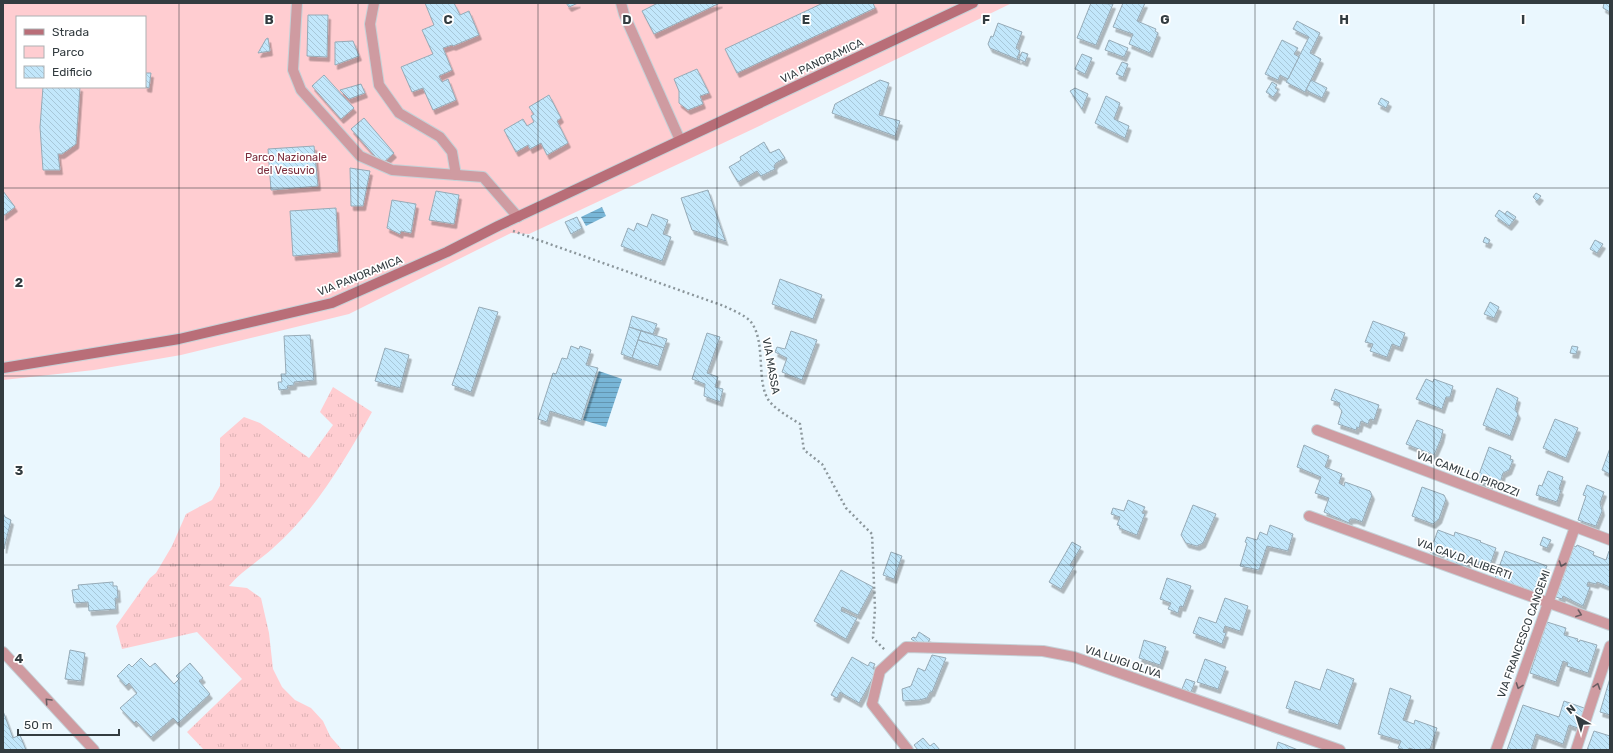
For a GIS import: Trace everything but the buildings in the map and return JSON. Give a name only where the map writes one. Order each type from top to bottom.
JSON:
[{"type":"street","points":[[297,3],[293,70],[302,90],[360,156],[392,170],[483,177],[518,217]]},
{"type":"street","points":[[374,3],[370,24],[379,85],[400,113],[440,138],[452,152],[456,175]]},
{"type":"street","points":[[621,3],[624,14],[680,140]]},
{"type":"street","name":"VIA PANORAMICA","points":[[3,368],[180,339],[332,303],[447,252],[498,226],[973,3]]},
{"type":"street","name":"VIA CAMILLO PIROZZI","points":[[1317,430],[1610,540]]},
{"type":"street","name":"VIA CAV.D.ALIBERTI","points":[[1309,516],[1610,625]]},
{"type":"street","name":"VIA FRANCESCO CANGEMI","points":[[1496,750],[1575,527]]},
{"type":"street","points":[[1576,750],[1610,646]]},
{"type":"street","name":"VIA LUIGI OLIVA","points":[[908,750],[872,704],[880,671],[906,647],[1043,651],[1074,657],[1340,750]]},
{"type":"street","points":[[3,652],[94,750]]},
{"type":"path","name":"VIA MASSA","points":[[498,226],[724,306],[750,320],[758,336],[764,386],[769,401],[781,412],[800,424],[804,450],[822,464],[846,508],[872,534],[875,609],[873,638],[893,659]]},
{"type":"green space","name":"Parco Nazionale del Vesuvio","points":[[3,3],[1012,3],[753,129],[529,234],[511,233],[349,314],[181,355],[94,370],[3,380]]},
{"type":"green space","points":[[333,387],[372,412],[340,466],[316,501],[288,534],[239,575],[229,586],[247,588],[261,598],[269,633],[273,669],[282,687],[295,700],[311,708],[323,721],[330,736],[342,750],[204,750],[187,732],[242,679],[197,632],[122,649],[116,626],[150,578],[156,573],[172,546],[186,514],[212,500],[220,486],[220,438],[244,417],[260,423],[309,458],[333,425],[320,412]]},
{"type":"water","points":[[602,207],[606,216],[586,226],[581,217]]},
{"type":"water","points":[[599,371],[622,379],[606,427],[583,420]]}]
